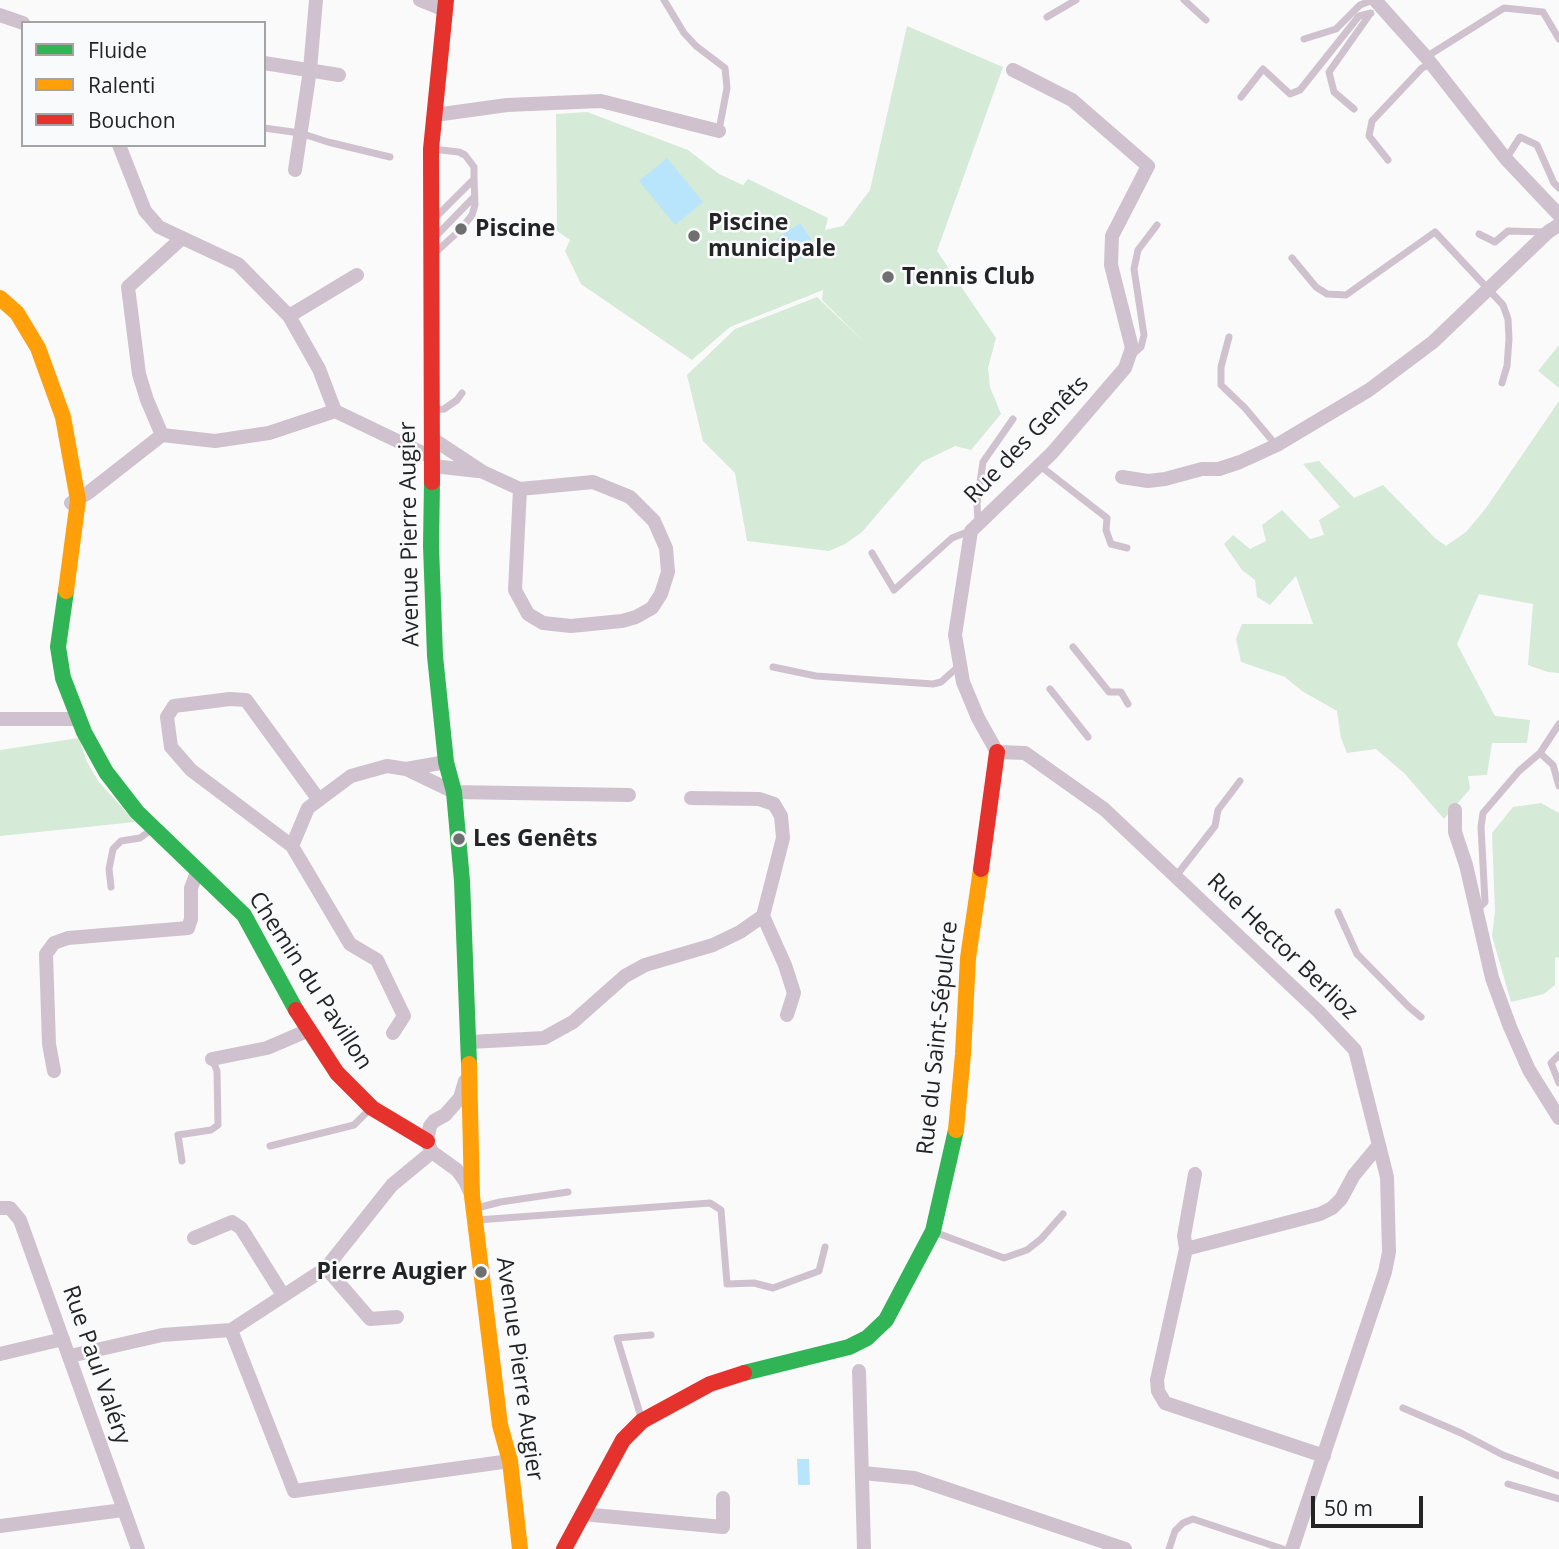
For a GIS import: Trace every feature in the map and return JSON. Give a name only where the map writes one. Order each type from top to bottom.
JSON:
[{"type":"street","points":[[295,170],[310,71],[316,0]]},
{"type":"street","points":[[420,0],[446,5]]},
{"type":"street","points":[[1373,3],[1429,61],[1506,159],[1559,215]]},
{"type":"street","name":"Avenue Pierre Augier","points":[[446,5],[431,149],[432,601],[446,762],[454,792],[463,881],[473,1137],[473,1208],[499,1425],[510,1461],[520,1549]]},
{"type":"street","points":[[0,15],[21,22]]},
{"type":"street","points":[[266,63],[339,75]]},
{"type":"street","points":[[1013,70],[1072,100],[1148,166],[1112,236],[1111,265],[1132,348],[1129,358]]},
{"type":"street","points":[[435,115],[507,105],[601,101],[719,131]]},
{"type":"street","points":[[120,147],[145,211],[159,227],[238,264],[289,316],[319,369],[335,411],[433,462],[483,472]]},
{"type":"street","points":[[1122,477],[1148,481],[1202,469],[1219,469],[1277,445],[1369,390],[1433,342],[1554,228]]},
{"type":"street","points":[[162,435],[146,400],[139,374],[128,287],[181,239]]},
{"type":"street","points":[[289,316],[357,275]]},
{"type":"street","name":"Chemin du Pavillon","points":[[0,298],[17,313],[38,348],[63,417],[74,502],[58,647],[63,678],[79,719],[106,772],[137,812],[244,915],[309,1030],[337,1073],[372,1108],[434,1151]]},
{"type":"street","name":"Rue des Genêts","points":[[997,752],[978,718],[963,681],[955,635],[975,527],[1039,465],[1125,368],[1129,358]]},
{"type":"street","points":[[74,502],[162,435],[215,441],[269,433],[335,411]]},
{"type":"street","points":[[433,439],[483,472],[520,489],[593,482],[630,498],[653,521],[666,548],[668,572],[661,594],[652,607],[636,617],[622,621],[570,626],[543,623],[528,614],[515,590],[520,489]]},
{"type":"street","points":[[319,800],[246,700],[230,699],[174,706],[167,717],[171,747],[191,770],[292,846],[350,944],[377,960],[404,1016],[393,1033]]},
{"type":"street","points":[[0,719],[79,719]]},
{"type":"street","name":"Rue Hector Berlioz","points":[[997,752],[1025,753],[1104,809],[1318,1011],[1355,1050],[1387,1177],[1389,1252],[1385,1272],[1292,1549]]},
{"type":"street","name":"Rue du Saint-Sépulcre","points":[[564,1549],[622,1440],[642,1421],[710,1384],[764,1367],[849,1347],[867,1338],[886,1320],[933,1231],[955,1136],[968,958],[997,752]]},
{"type":"street","points":[[406,769],[446,762]]},
{"type":"street","points":[[292,846],[308,808],[351,776],[387,766],[406,769],[454,792],[628,795]]},
{"type":"street","points":[[691,798],[760,799],[774,804],[781,816],[783,838],[763,916],[785,965],[794,993],[787,1015]]},
{"type":"street","points":[[1455,810],[1455,832],[1466,865],[1492,978],[1529,1070],[1559,1118]]},
{"type":"street","points":[[54,1071],[49,1044],[46,954],[54,943],[68,938],[188,928],[191,919],[191,888],[198,870]]},
{"type":"street","points":[[470,1042],[544,1038],[573,1022],[625,976],[645,965],[713,945],[740,932],[763,916]]},
{"type":"street","points":[[212,1059],[267,1048],[309,1030]]},
{"type":"street","points":[[434,1151],[427,1133],[460,1098],[470,1066]]},
{"type":"street","points":[[392,1121],[462,1117],[473,1137],[470,1150],[459,1159],[434,1151]]},
{"type":"street","points":[[1186,1250],[1320,1214],[1332,1208],[1379,1145]]},
{"type":"street","points":[[70,1356],[162,1335],[231,1330],[326,1268],[392,1185],[434,1151]]},
{"type":"street","name":"Avenue Pierre Augier","points":[[434,1151],[457,1170],[465,1181],[473,1208]]},
{"type":"street","points":[[1195,1174],[1184,1236],[1186,1250],[1157,1380],[1158,1391],[1165,1403],[1324,1456]]},
{"type":"street","name":"Rue Paul Valéry","points":[[0,1208],[10,1208],[20,1220],[138,1549]]},
{"type":"street","points":[[194,1238],[232,1222],[241,1228],[283,1295]]},
{"type":"street","points":[[326,1268],[370,1319],[397,1317]]},
{"type":"street","points":[[231,1330],[294,1491],[510,1461]]},
{"type":"street","points":[[0,1354],[63,1339]]},
{"type":"street","points":[[859,1371],[864,1549]]},
{"type":"street","points":[[863,1474],[914,1478],[1125,1549]]},
{"type":"street","points":[[582,1514],[723,1527],[723,1498]]},
{"type":"street","points":[[0,1526],[123,1510]]},
{"type":"lane","points":[[664,0],[684,33],[725,68],[727,88],[719,131]]},
{"type":"lane","points":[[1047,17],[1076,0]]},
{"type":"lane","points":[[1184,0],[1206,20]]},
{"type":"lane","points":[[1304,39],[1336,29],[1360,5],[1373,3]]},
{"type":"lane","points":[[1241,97],[1263,69],[1290,94],[1300,90],[1359,16],[1373,3]]},
{"type":"lane","points":[[1354,109],[1334,92],[1329,72],[1373,3]]},
{"type":"lane","points":[[1388,160],[1369,136],[1372,121],[1429,61],[1504,8],[1543,12],[1559,39]]},
{"type":"lane","points":[[266,128],[300,133],[390,157]]},
{"type":"lane","points":[[1506,159],[1520,136],[1537,145],[1554,183],[1559,188]]},
{"type":"lane","points":[[430,249],[468,221],[475,205],[474,167],[465,155],[431,149]]},
{"type":"lane","points":[[430,223],[474,179]]},
{"type":"lane","points":[[430,249],[475,197]]},
{"type":"lane","points":[[1129,358],[1141,347],[1144,335],[1134,269],[1138,250],[1157,225]]},
{"type":"lane","points":[[1479,234],[1495,243],[1508,231],[1554,228]]},
{"type":"lane","points":[[1292,258],[1315,287],[1327,294],[1346,295],[1435,232],[1503,305],[1508,319],[1507,366],[1502,383]]},
{"type":"lane","points":[[1228,337],[1221,367],[1222,385],[1277,445]]},
{"type":"lane","points":[[431,411],[444,409],[462,393]]},
{"type":"lane","points":[[872,553],[894,590],[953,538],[975,527],[983,462],[1013,419]]},
{"type":"lane","points":[[1039,465],[1107,518],[1106,530],[1111,544],[1127,548]]},
{"type":"lane","points":[[1073,647],[1109,692],[1121,692],[1128,704]]},
{"type":"lane","points":[[773,667],[816,676],[933,684],[941,682],[960,665]]},
{"type":"lane","points":[[1050,689],[1088,737]]},
{"type":"lane","points":[[1476,911],[1485,902],[1481,827],[1483,813],[1519,771],[1540,753],[1559,724]]},
{"type":"lane","points":[[1540,753],[1553,765],[1559,786]]},
{"type":"lane","points":[[1175,876],[1215,826],[1218,810],[1240,781]]},
{"type":"lane","points":[[111,887],[109,869],[113,849],[121,841],[140,838],[154,828]]},
{"type":"lane","points":[[1338,912],[1357,954],[1421,1017]]},
{"type":"lane","points":[[1559,1055],[1551,1063],[1559,1083]]},
{"type":"lane","points":[[182,1161],[177,1135],[211,1130],[218,1125],[217,1071],[212,1059]]},
{"type":"lane","points":[[270,1146],[354,1125],[372,1108]]},
{"type":"lane","points":[[473,1208],[568,1192]]},
{"type":"lane","points":[[473,1208],[710,1203],[720,1210],[727,1284],[754,1283],[773,1288],[819,1270],[825,1247]]},
{"type":"lane","points":[[933,1231],[1004,1258],[1027,1250],[1041,1239],[1063,1214]]},
{"type":"lane","points":[[642,1421],[617,1338],[651,1335]]},
{"type":"lane","points":[[1403,1408],[1503,1455],[1559,1476]]},
{"type":"lane","points":[[1508,1484],[1559,1499]]},
{"type":"lane","points":[[1170,1549],[1175,1531],[1193,1519],[1283,1549]]},
{"type":"green space","points":[[907,26],[1003,67],[937,251],[996,338],[988,368],[990,387],[1001,414],[971,450],[955,446],[922,462],[862,532],[845,544],[829,551],[747,541],[735,473],[703,441],[687,375],[735,329],[817,297],[865,343],[822,300],[823,290],[730,327],[692,360],[581,284],[565,251],[570,240],[557,231],[556,114],[587,112],[688,150],[719,174],[743,185],[748,179],[828,218],[825,230],[843,226],[870,190]]},
{"type":"green space","points":[[1559,345],[1559,388],[1538,371]]},
{"type":"green space","points":[[1559,401],[1559,673],[1528,665],[1533,604],[1479,594],[1457,644],[1495,716],[1530,720],[1527,743],[1492,743],[1487,775],[1468,776],[1470,789],[1444,819],[1405,774],[1376,749],[1347,753],[1341,738],[1337,711],[1302,691],[1285,677],[1241,662],[1236,639],[1242,624],[1313,624],[1296,576],[1270,605],[1257,597],[1255,580],[1242,570],[1224,544],[1233,535],[1250,549],[1266,541],[1262,525],[1282,510],[1310,539],[1324,535],[1319,520],[1340,507],[1303,464],[1319,461],[1354,498],[1383,485],[1446,546],[1466,532],[1486,508]]},
{"type":"green space","points":[[79,738],[87,762],[99,782],[135,822],[0,836],[0,750]]},
{"type":"green space","points":[[1541,803],[1559,813],[1559,957],[1555,958],[1555,985],[1544,994],[1511,1002],[1492,936],[1495,911],[1492,833],[1513,807]]},
{"type":"water","points":[[667,158],[703,202],[675,225],[639,181]]},
{"type":"water","points":[[800,223],[816,247],[793,263],[776,239]]},
{"type":"water","points":[[797,1459],[809,1459],[810,1485],[798,1485]]},
{"type":"traffic: fast","points":[[432,482],[431,546],[435,656],[446,762],[454,792],[462,881],[469,1064]]},
{"type":"traffic: fast","points":[[66,591],[58,647],[63,678],[84,732],[106,772],[137,812],[244,915],[296,1010]]},
{"type":"traffic: fast","points":[[744,1373],[849,1347],[867,1338],[886,1320],[933,1231],[956,1130]]},
{"type":"traffic: slow","points":[[0,298],[17,313],[38,348],[63,417],[78,500],[66,591]]},
{"type":"traffic: slow","points":[[956,1130],[968,958],[981,869]]},
{"type":"traffic: slow","points":[[469,1064],[472,1196],[500,1425],[510,1461],[520,1549]]},
{"type":"traffic: jam","points":[[432,482],[431,149],[446,0]]},
{"type":"traffic: jam","points":[[981,869],[997,752]]},
{"type":"traffic: jam","points":[[296,1010],[337,1073],[372,1108],[427,1141]]},
{"type":"traffic: jam","points":[[564,1549],[623,1440],[642,1421],[710,1384],[744,1373]]},
{"type":"place","name":"Piscine","points":[[461,229]]},
{"type":"place","name":"Piscine municipale","points":[[694,236]]},
{"type":"place","name":"Tennis Club","points":[[888,277]]},
{"type":"place","name":"Les Genêts","points":[[459,839]]},
{"type":"place","name":"Pierre Augier","points":[[481,1272]]}]
